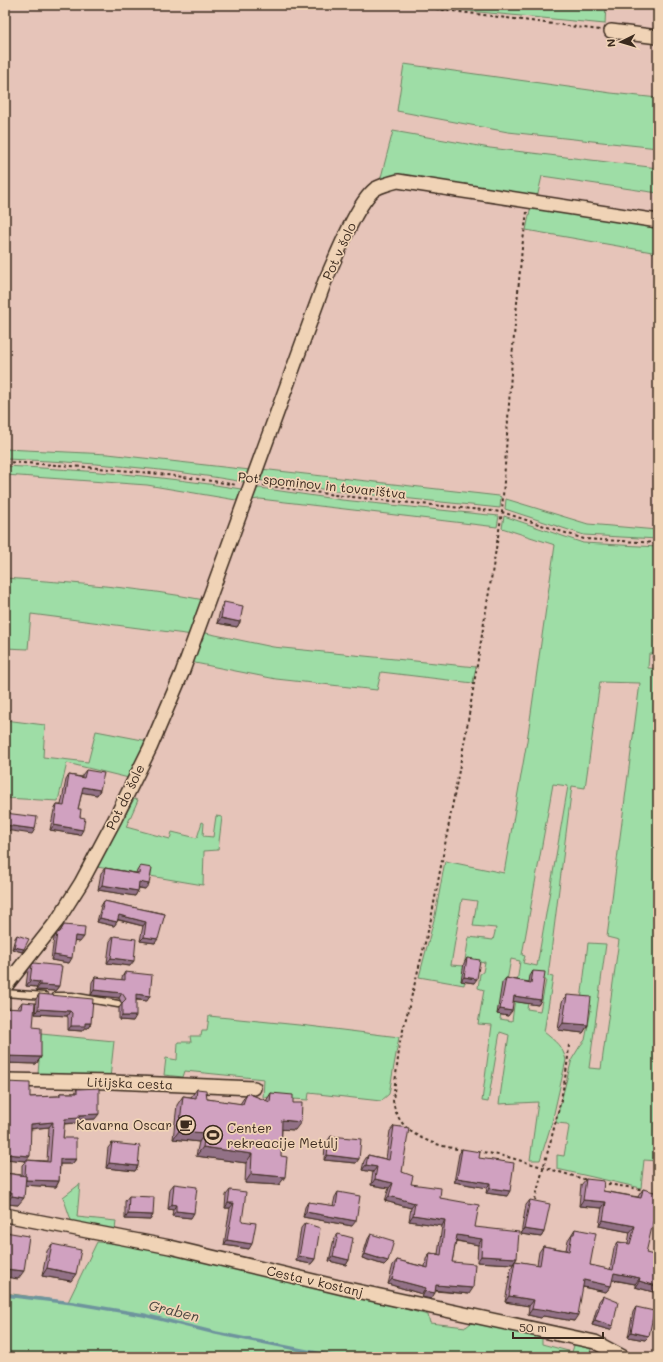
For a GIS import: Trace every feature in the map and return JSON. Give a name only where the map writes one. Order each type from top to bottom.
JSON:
[{"type":"street","points":[[611,31],[658,37]]},
{"type":"street","name":"Pot v šolo","points":[[212,588],[325,281],[365,199],[375,190],[398,181],[414,182],[658,220]]},
{"type":"street","name":"Pot do šole","points":[[5,987],[57,921],[81,882],[115,819],[150,748],[182,672],[212,588]]},
{"type":"street","name":"Litijska cesta","points":[[5,1080],[112,1082],[254,1088]]},
{"type":"street","name":"Cesta v kostanj","points":[[5,1214],[176,1249],[350,1290],[595,1342],[623,1357]]},
{"type":"lane","points":[[5,993],[72,996],[118,1004]]},
{"type":"path","points":[[406,5],[611,31]]},
{"type":"path","points":[[469,1150],[446,1146],[418,1137],[401,1124],[394,1109],[392,1100],[400,1042],[432,912],[466,733],[502,512],[522,248],[530,201]]},
{"type":"path","name":"Pot spominov in tovarištva","points":[[5,462],[89,466],[179,475],[243,486],[264,485],[342,496],[502,512],[584,539],[658,543]]},
{"type":"path","points":[[652,657],[658,657]]},
{"type":"path","points":[[535,1200],[559,1102],[568,1058],[569,1044]]},
{"type":"path","points":[[476,1151],[508,1158],[588,1180]]},
{"type":"path","points":[[601,1183],[651,1192]]},
{"type":"green space","points":[[459,5],[606,5],[605,24],[458,10]]},
{"type":"green space","points":[[404,64],[611,93],[658,98],[658,148],[508,132],[397,111]]},
{"type":"green space","points":[[393,131],[490,148],[658,168],[658,193],[542,176],[537,198],[380,181]]},
{"type":"green space","points":[[531,206],[658,225],[658,253],[526,230]]},
{"type":"green space","points":[[5,449],[108,454],[250,470],[246,482],[244,482],[124,466],[5,459]]},
{"type":"green space","points":[[5,466],[124,474],[212,484],[241,489],[243,491],[242,501],[147,485],[5,475]]},
{"type":"green space","points":[[261,469],[499,496],[501,497],[500,508],[343,492],[257,480]]},
{"type":"green space","points":[[260,488],[342,500],[499,516],[497,527],[260,499],[250,500],[255,489]]},
{"type":"green space","points":[[506,499],[588,524],[657,530],[658,523],[658,539],[584,535],[505,509]]},
{"type":"green space","points":[[504,516],[583,543],[658,547],[658,654],[649,654],[648,668],[658,669],[658,1005],[656,1019],[658,1020],[658,1161],[644,1160],[641,1188],[557,1169],[557,1155],[564,1156],[569,1127],[567,1124],[557,1123],[556,1121],[572,1059],[585,1040],[591,1010],[580,1009],[588,943],[606,944],[589,1068],[601,1069],[619,940],[607,937],[640,683],[600,682],[585,788],[572,786],[548,976],[553,977],[544,1032],[561,1048],[566,1060],[552,1122],[540,1160],[530,1160],[538,1102],[499,1104],[509,1035],[500,1032],[488,1102],[482,1101],[492,1025],[478,1024],[484,990],[478,988],[480,974],[483,972],[485,962],[467,965],[464,985],[419,977],[435,916],[445,861],[504,873],[527,741],[555,545],[502,528]],"holes":[[[553,784],[568,786],[537,966],[523,963],[525,956],[522,955]],[[462,899],[477,901],[473,926],[496,928],[493,940],[469,937],[464,966],[451,965]],[[511,959],[520,961],[512,1021],[500,1019]],[[532,978],[546,980],[540,1011],[527,1009]]]},
{"type":"green space","points":[[5,578],[130,589],[204,600],[193,635],[31,614],[28,649],[5,648]]},
{"type":"green space","points":[[201,632],[273,647],[476,667],[473,683],[381,672],[377,690],[276,679],[190,662]]},
{"type":"green space","points":[[5,720],[45,725],[43,757],[88,762],[96,731],[153,742],[137,780],[67,763],[58,801],[5,798]]},
{"type":"green space","points":[[134,799],[138,800],[126,827],[170,839],[172,832],[197,838],[202,822],[204,823],[203,836],[213,837],[216,816],[222,817],[218,850],[204,851],[203,885],[97,867]]},
{"type":"green space","points":[[209,1016],[399,1037],[389,1094],[381,1101],[309,1093],[308,1100],[263,1097],[264,1079],[185,1071],[183,1077],[164,1075],[166,1058],[177,1060],[178,1042],[191,1042],[190,1036],[201,1036],[202,1031],[207,1031]]},
{"type":"green space","points":[[41,1034],[114,1041],[110,1078],[38,1074]]},
{"type":"green space","points":[[80,1184],[77,1217],[116,1221],[115,1230],[72,1223],[63,1197]]},
{"type":"green space","points":[[97,1242],[146,1249],[311,1285],[428,1315],[430,1323],[466,1327],[471,1323],[542,1335],[542,1344],[572,1352],[575,1342],[591,1349],[589,1356],[592,1357],[5,1357],[5,1293],[68,1302]]},
{"type":"building","points":[[224,602],[243,606],[240,622],[221,618]]},
{"type":"building","points":[[86,770],[104,773],[100,790],[83,787],[78,809],[81,809],[80,817],[85,818],[83,830],[54,825],[57,805],[64,806],[69,775],[84,778]]},
{"type":"building","points":[[5,813],[37,817],[35,829],[5,825]]},
{"type":"building","points":[[140,866],[152,868],[149,884],[139,882],[138,891],[102,885],[105,868],[139,874]]},
{"type":"building","points":[[104,901],[165,914],[158,939],[144,937],[146,922],[119,915],[117,922],[100,918]]},
{"type":"building","points":[[64,925],[85,927],[84,937],[75,936],[72,958],[54,955],[57,933],[60,932]]},
{"type":"building","points":[[17,935],[29,939],[24,949],[14,947]]},
{"type":"building","points":[[114,936],[136,939],[134,961],[111,958]]},
{"type":"building","points":[[467,958],[480,960],[477,979],[464,977]]},
{"type":"building","points":[[34,963],[62,966],[59,986],[40,985],[40,982],[30,981],[32,965]]},
{"type":"building","points":[[533,971],[545,972],[541,1000],[514,996],[512,1011],[500,1009],[506,978],[531,983]]},
{"type":"building","points":[[125,972],[152,975],[150,996],[136,994],[136,1016],[122,1016],[122,1003],[126,999],[122,993],[94,990],[95,977],[125,980]]},
{"type":"building","points":[[39,994],[93,999],[91,1023],[85,1023],[85,1026],[71,1026],[72,1013],[70,1011],[38,1009]]},
{"type":"building","points":[[567,995],[591,997],[588,1025],[563,1023]]},
{"type":"building","points":[[22,1002],[35,1003],[33,1027],[41,1028],[41,1057],[5,1056],[5,1008],[21,1009]]},
{"type":"building","points":[[5,1082],[30,1083],[30,1097],[60,1096],[60,1093],[77,1093],[77,1089],[99,1088],[99,1114],[79,1115],[79,1118],[65,1119],[63,1138],[76,1138],[76,1159],[60,1159],[59,1181],[26,1180],[25,1176],[26,1160],[50,1162],[53,1122],[31,1124],[30,1156],[5,1154]]},
{"type":"building","points":[[197,1089],[206,1090],[207,1099],[243,1104],[247,1093],[270,1102],[271,1093],[293,1095],[293,1103],[302,1103],[301,1122],[282,1120],[281,1156],[287,1157],[285,1177],[251,1174],[252,1154],[203,1147],[205,1133],[179,1131],[183,1096],[196,1098]]},
{"type":"building","points":[[394,1126],[409,1128],[402,1172],[413,1176],[411,1184],[441,1188],[440,1198],[479,1205],[475,1227],[519,1232],[517,1258],[481,1256],[482,1239],[457,1235],[452,1262],[475,1264],[473,1288],[436,1285],[435,1293],[425,1291],[426,1288],[392,1279],[397,1260],[428,1268],[430,1253],[441,1255],[445,1220],[413,1215],[415,1203],[389,1196],[393,1183],[375,1179],[377,1167],[366,1165],[368,1155],[389,1160]]},
{"type":"building","points":[[331,1136],[361,1139],[359,1159],[327,1155]]},
{"type":"building","points":[[112,1143],[140,1146],[138,1166],[109,1163]]},
{"type":"building","points":[[462,1149],[480,1152],[479,1158],[514,1163],[510,1191],[490,1188],[490,1183],[457,1178]]},
{"type":"building","points":[[5,1173],[26,1176],[24,1198],[12,1196],[12,1192],[5,1192]]},
{"type":"building","points":[[586,1179],[604,1181],[603,1191],[641,1198],[643,1189],[658,1193],[658,1201],[646,1253],[658,1256],[657,1286],[639,1281],[640,1278],[614,1273],[611,1286],[584,1280],[578,1315],[546,1309],[546,1311],[532,1309],[534,1300],[509,1296],[515,1261],[540,1265],[543,1246],[569,1251],[572,1234],[574,1234],[575,1229],[596,1233],[590,1265],[613,1270],[618,1242],[630,1244],[635,1226],[603,1220],[606,1202],[583,1200]]},
{"type":"building","points":[[174,1184],[197,1187],[194,1213],[176,1211],[176,1205],[172,1204]]},
{"type":"building","points":[[230,1190],[246,1192],[242,1221],[256,1223],[252,1244],[227,1240],[234,1203],[228,1203]]},
{"type":"building","points":[[338,1192],[360,1196],[356,1221],[306,1212],[308,1202],[336,1206]]},
{"type":"building","points":[[129,1196],[154,1197],[153,1215],[128,1214]]},
{"type":"building","points":[[530,1200],[550,1204],[544,1232],[524,1229]]},
{"type":"building","points":[[305,1223],[320,1228],[315,1259],[299,1256]]},
{"type":"building","points":[[5,1232],[29,1236],[24,1271],[5,1269]]},
{"type":"building","points":[[338,1234],[353,1238],[349,1260],[333,1256]]},
{"type":"building","points":[[371,1234],[394,1241],[388,1261],[365,1254]]},
{"type":"building","points":[[52,1244],[81,1250],[76,1274],[47,1268]]},
{"type":"building","points":[[603,1296],[618,1302],[613,1326],[595,1320]]},
{"type":"building","points":[[636,1307],[654,1311],[649,1336],[631,1332]]},
{"type":"waterway","name":"Graben","points":[[5,1295],[73,1303],[144,1315],[216,1333],[337,1357]]},
{"type":"place","name":"Kavarna Oscar","points":[[186,1125]]},
{"type":"place","name":"Center rekreacije Metulj","points":[[213,1135]]}]
